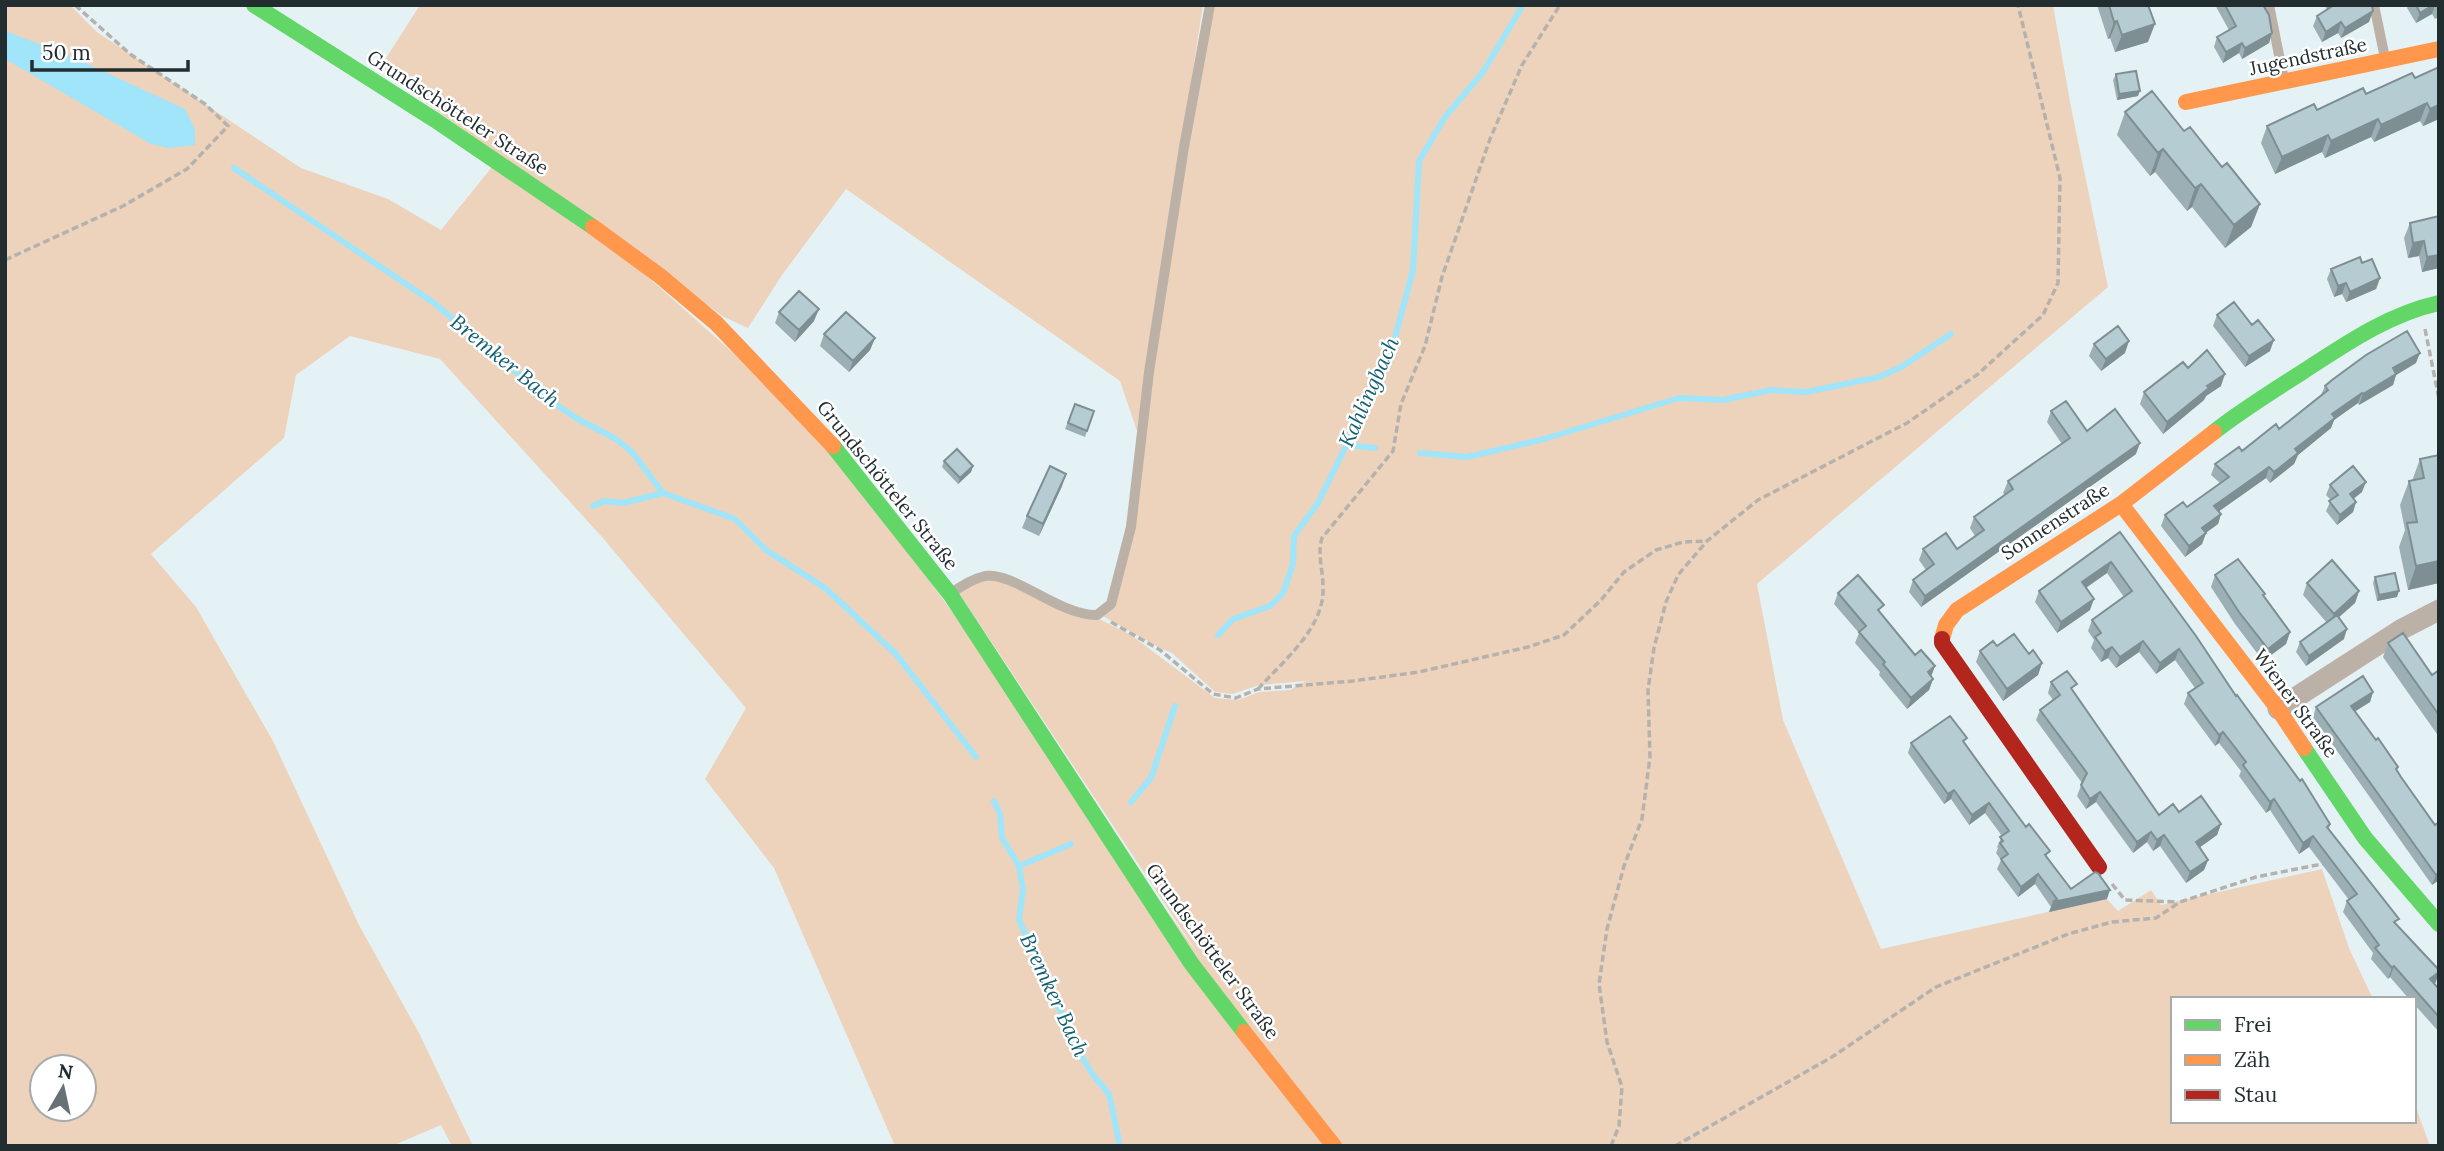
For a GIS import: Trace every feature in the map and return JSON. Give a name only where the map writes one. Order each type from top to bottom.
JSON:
[{"type":"street","name":"Grundschötteler Straße","points":[[254,5],[435,120],[584,220],[660,276],[716,323],[824,434],[950,594],[1191,962],[1301,1107],[1334,1146]]},
{"type":"street","name":"Jugendstraße","points":[[2186,102],[2439,49]]},
{"type":"street","name":"Sonnenstraße","points":[[2099,867],[1942,643],[1941,634],[1946,623],[1957,610],[2121,504],[2238,413],[2366,331],[2420,307],[2439,303]]},
{"type":"street","name":"Wiener Straße","points":[[2121,504],[2278,709],[2365,838],[2439,924]]},
{"type":"street","points":[[2278,709],[2402,629],[2439,610]]},
{"type":"lane","points":[[950,594],[972,580],[996,576],[1078,614],[1097,615],[1111,604],[1131,527],[1149,372],[1184,146],[1210,5]]},
{"type":"lane","points":[[2269,5],[2284,83]]},
{"type":"lane","points":[[2374,5],[2386,61]]},
{"type":"path","points":[[5,260],[123,206],[187,169],[229,127],[205,104],[131,54],[75,5]]},
{"type":"path","points":[[1258,689],[1309,634],[1324,589],[1318,551],[1322,538],[1393,451],[1402,404],[1425,346],[1442,278],[1490,139],[1522,65],[1560,5]]},
{"type":"path","points":[[1611,1146],[1619,1126],[1622,1087],[1607,1042],[1599,984],[1607,929],[1624,866],[1642,820],[1650,757],[1648,690],[1654,648],[1666,602],[1678,575],[1707,541],[1758,500],[1907,423],[1978,374],[2042,315],[2058,283],[2060,178],[2018,5]]},
{"type":"path","points":[[2420,307],[2439,399]]},
{"type":"path","points":[[1097,615],[1160,650],[1213,694],[1236,698],[1258,689],[1419,672],[1528,647],[1564,635],[1601,600],[1624,572],[1656,550],[1683,542],[1707,541]]},
{"type":"path","points":[[1675,1146],[1832,1057],[1936,987],[2068,934],[2112,922],[2156,918],[2180,902],[2256,877],[2323,865],[2334,858]]},
{"type":"path","points":[[2099,867],[2125,900],[2180,902]]},
{"type":"shaded area","points":[[5,5],[70,5],[97,32],[301,168],[388,199],[441,230],[492,167],[585,221],[824,434],[1200,957],[959,593],[974,583],[996,579],[1079,618],[1097,618],[1131,635],[1215,698],[1238,700],[1259,692],[1290,690],[1306,681],[1259,685],[1233,694],[1215,692],[1172,653],[1101,615],[1113,605],[1212,5],[2053,5],[2108,287],[1757,584],[1783,720],[1881,949],[2107,899],[2118,911],[2151,890],[2161,905],[2322,869],[2349,948],[2372,997],[2171,997],[2171,1123],[2416,1123],[2416,1108],[2430,1146],[895,1146],[774,868],[705,779],[746,708],[602,537],[440,359],[350,336],[296,375],[284,438],[151,554],[196,607],[273,741],[359,925],[419,1033],[473,1146],[452,1146],[441,1125],[392,1146],[5,1146]]},
{"type":"shaded area","points":[[420,5],[1203,5],[1137,431],[1120,381],[846,189],[782,275],[748,328],[724,317],[379,69]]},
{"type":"water","points":[[5,31],[66,54],[185,109],[195,129],[195,145],[169,148],[151,144],[5,59]]},
{"type":"building","points":[[2109,5],[2148,5],[2155,24],[2122,35],[2117,21],[2114,22]]},
{"type":"building","points":[[2225,5],[2263,5],[2269,15],[2272,33],[2245,48],[2242,43],[2226,52],[2217,37],[2236,26]]},
{"type":"building","points":[[2334,5],[2372,5],[2373,11],[2345,28],[2341,22],[2326,32],[2317,16]]},
{"type":"building","points":[[2416,5],[2433,5],[2420,13]]},
{"type":"building","points":[[2439,67],[2439,105],[2430,109],[2427,103],[2381,125],[2378,119],[2331,141],[2328,135],[2282,157],[2267,126],[2314,104],[2317,110],[2363,88],[2366,94],[2412,73],[2415,78]]},
{"type":"building","points":[[2136,71],[2140,91],[2119,94],[2116,74]]},
{"type":"building","points":[[2152,91],[2184,131],[2190,127],[2222,167],[2227,163],[2260,204],[2234,225],[2201,184],[2195,188],[2163,149],[2158,153],[2125,112]]},
{"type":"building","points":[[2439,216],[2439,255],[2427,257],[2424,241],[2413,243],[2410,223]]},
{"type":"building","points":[[2360,257],[2362,263],[2372,259],[2380,278],[2350,292],[2346,283],[2338,286],[2331,269]]},
{"type":"building","points":[[799,291],[819,309],[799,330],[779,312]]},
{"type":"building","points":[[2234,302],[2252,325],[2258,320],[2274,340],[2249,356],[2217,315]]},
{"type":"building","points":[[846,312],[875,338],[853,361],[824,334]]},
{"type":"building","points":[[2118,326],[2129,341],[2106,359],[2094,344]]},
{"type":"building","points":[[2407,331],[2420,353],[2393,368],[2396,374],[2332,414],[2335,418],[2295,449],[2298,453],[2274,472],[2269,467],[2214,506],[2221,514],[2202,528],[2206,533],[2189,546],[2165,515],[2183,502],[2187,507],[2229,477],[2215,464],[2239,447],[2242,451],[2276,424],[2279,429],[2328,390],[2325,386],[2332,380],[2366,355]]},
{"type":"building","points":[[2207,350],[2225,374],[2207,386],[2209,388],[2167,422],[2144,392],[2183,362],[2188,368]]},
{"type":"building","points":[[2066,401],[2087,431],[2115,409],[2140,443],[1925,596],[1913,580],[1934,564],[1923,549],[1946,533],[1957,549],[1984,530],[1974,517],[2013,489],[2008,481],[2070,438],[2051,411]]},
{"type":"building","points":[[1075,404],[1094,411],[1087,431],[1068,423]]},
{"type":"building","points":[[957,449],[973,466],[960,478],[944,461]]},
{"type":"building","points":[[2439,455],[2439,561],[2416,566],[2407,523],[2417,522],[2409,481],[2424,478],[2420,459]]},
{"type":"building","points":[[1050,466],[1066,474],[1043,524],[1027,516]]},
{"type":"building","points":[[2353,466],[2366,482],[2350,494],[2356,502],[2340,515],[2329,501],[2338,495],[2330,485]]},
{"type":"building","points":[[2120,532],[2236,696],[2300,781],[2302,779],[2330,824],[2327,827],[2399,919],[2394,922],[2439,970],[2430,979],[2439,989],[2439,1017],[2375,948],[2379,945],[2347,901],[2357,894],[2313,836],[2303,843],[2274,799],[2270,802],[2243,765],[2246,762],[2223,732],[2219,735],[2188,693],[2203,683],[2179,649],[2160,663],[2143,641],[2120,657],[2112,647],[2105,651],[2095,637],[2101,633],[2092,620],[2132,591],[2111,562],[2082,582],[2094,599],[2061,622],[2039,591]]},
{"type":"building","points":[[2238,559],[2290,632],[2268,649],[2215,575]]},
{"type":"building","points":[[2332,560],[2359,591],[2334,614],[2307,583]]},
{"type":"building","points":[[2395,573],[2399,591],[2379,595],[2375,577]]},
{"type":"building","points":[[1858,575],[1884,605],[1878,610],[1915,655],[1921,650],[1935,666],[1928,672],[1933,679],[1911,698],[1859,632],[1866,626],[1838,593]]},
{"type":"building","points":[[2337,615],[2347,629],[2309,656],[2300,642]]},
{"type":"building","points":[[2403,633],[2432,675],[2439,670],[2439,715],[2388,643]]},
{"type":"building","points":[[2014,634],[2029,654],[2033,650],[2042,663],[2007,689],[1980,651],[1993,641],[1997,646]]},
{"type":"building","points":[[2067,671],[2077,684],[2071,688],[2159,815],[2173,804],[2179,812],[2201,796],[2221,824],[2196,842],[2208,860],[2190,872],[2164,835],[2157,840],[2151,832],[2137,842],[2100,792],[2090,799],[2081,785],[2087,773],[2040,710],[2060,695],[2051,682]]},
{"type":"building","points":[[2363,676],[2373,692],[2351,706],[2376,740],[2378,738],[2398,767],[2396,769],[2401,777],[2435,825],[2439,822],[2439,873],[2436,875],[2316,707]]},
{"type":"building","points":[[1950,716],[1967,738],[1963,741],[2026,827],[2029,824],[2050,851],[2045,855],[2071,889],[2095,872],[2110,890],[2053,902],[2057,899],[2038,874],[2021,887],[2001,859],[2008,854],[2000,843],[2003,841],[2000,837],[2009,831],[1989,803],[1972,815],[1954,790],[1948,794],[1911,743]]},
{"type":"waterway","name":"Kahlingbach","points":[[1218,635],[1233,619],[1270,606],[1283,593],[1293,564],[1294,536],[1318,503],[1390,356],[1413,270],[1419,161],[1445,117],[1483,72],[1523,5]]},
{"type":"waterway","name":"Bremker Bach","points":[[234,168],[434,303],[551,401],[616,439],[632,452],[663,493],[735,519],[766,550],[825,588],[895,653],[976,757]]},
{"type":"waterway","points":[[1420,453],[1467,457],[1544,439],[1679,398],[1723,400],[1771,390],[1806,392],[1879,377],[1901,367],[1951,334]]},
{"type":"waterway","points":[[1348,445],[1375,448]]},
{"type":"waterway","points":[[593,506],[604,501],[623,503],[663,493]]},
{"type":"waterway","points":[[1131,802],[1151,778],[1175,706]]},
{"type":"waterway","name":"Bremker Bach","points":[[994,801],[1000,814],[1002,838],[1019,866],[1023,889],[1019,920],[1080,1054],[1109,1094],[1120,1146]]},
{"type":"waterway","points":[[1019,866],[1071,844]]},
{"type":"traffic: fast","points":[[254,5],[435,120],[593,227]]},
{"type":"traffic: fast","points":[[2214,432],[2369,331],[2403,314],[2439,303]]},
{"type":"traffic: fast","points":[[833,446],[950,594],[1191,963],[1244,1032]]},
{"type":"traffic: fast","points":[[2304,748],[2365,838],[2439,924]]},
{"type":"traffic: slow","points":[[2186,102],[2439,49]]},
{"type":"traffic: slow","points":[[593,227],[660,276],[716,323],[833,446]]},
{"type":"traffic: slow","points":[[1942,639],[1946,625],[1957,610],[2121,504],[2214,432]]},
{"type":"traffic: slow","points":[[2121,504],[2278,709],[2304,748]]},
{"type":"traffic: slow","points":[[1244,1032],[1334,1146]]},
{"type":"traffic: jam","points":[[1942,639],[1942,643],[2099,867]]}]
